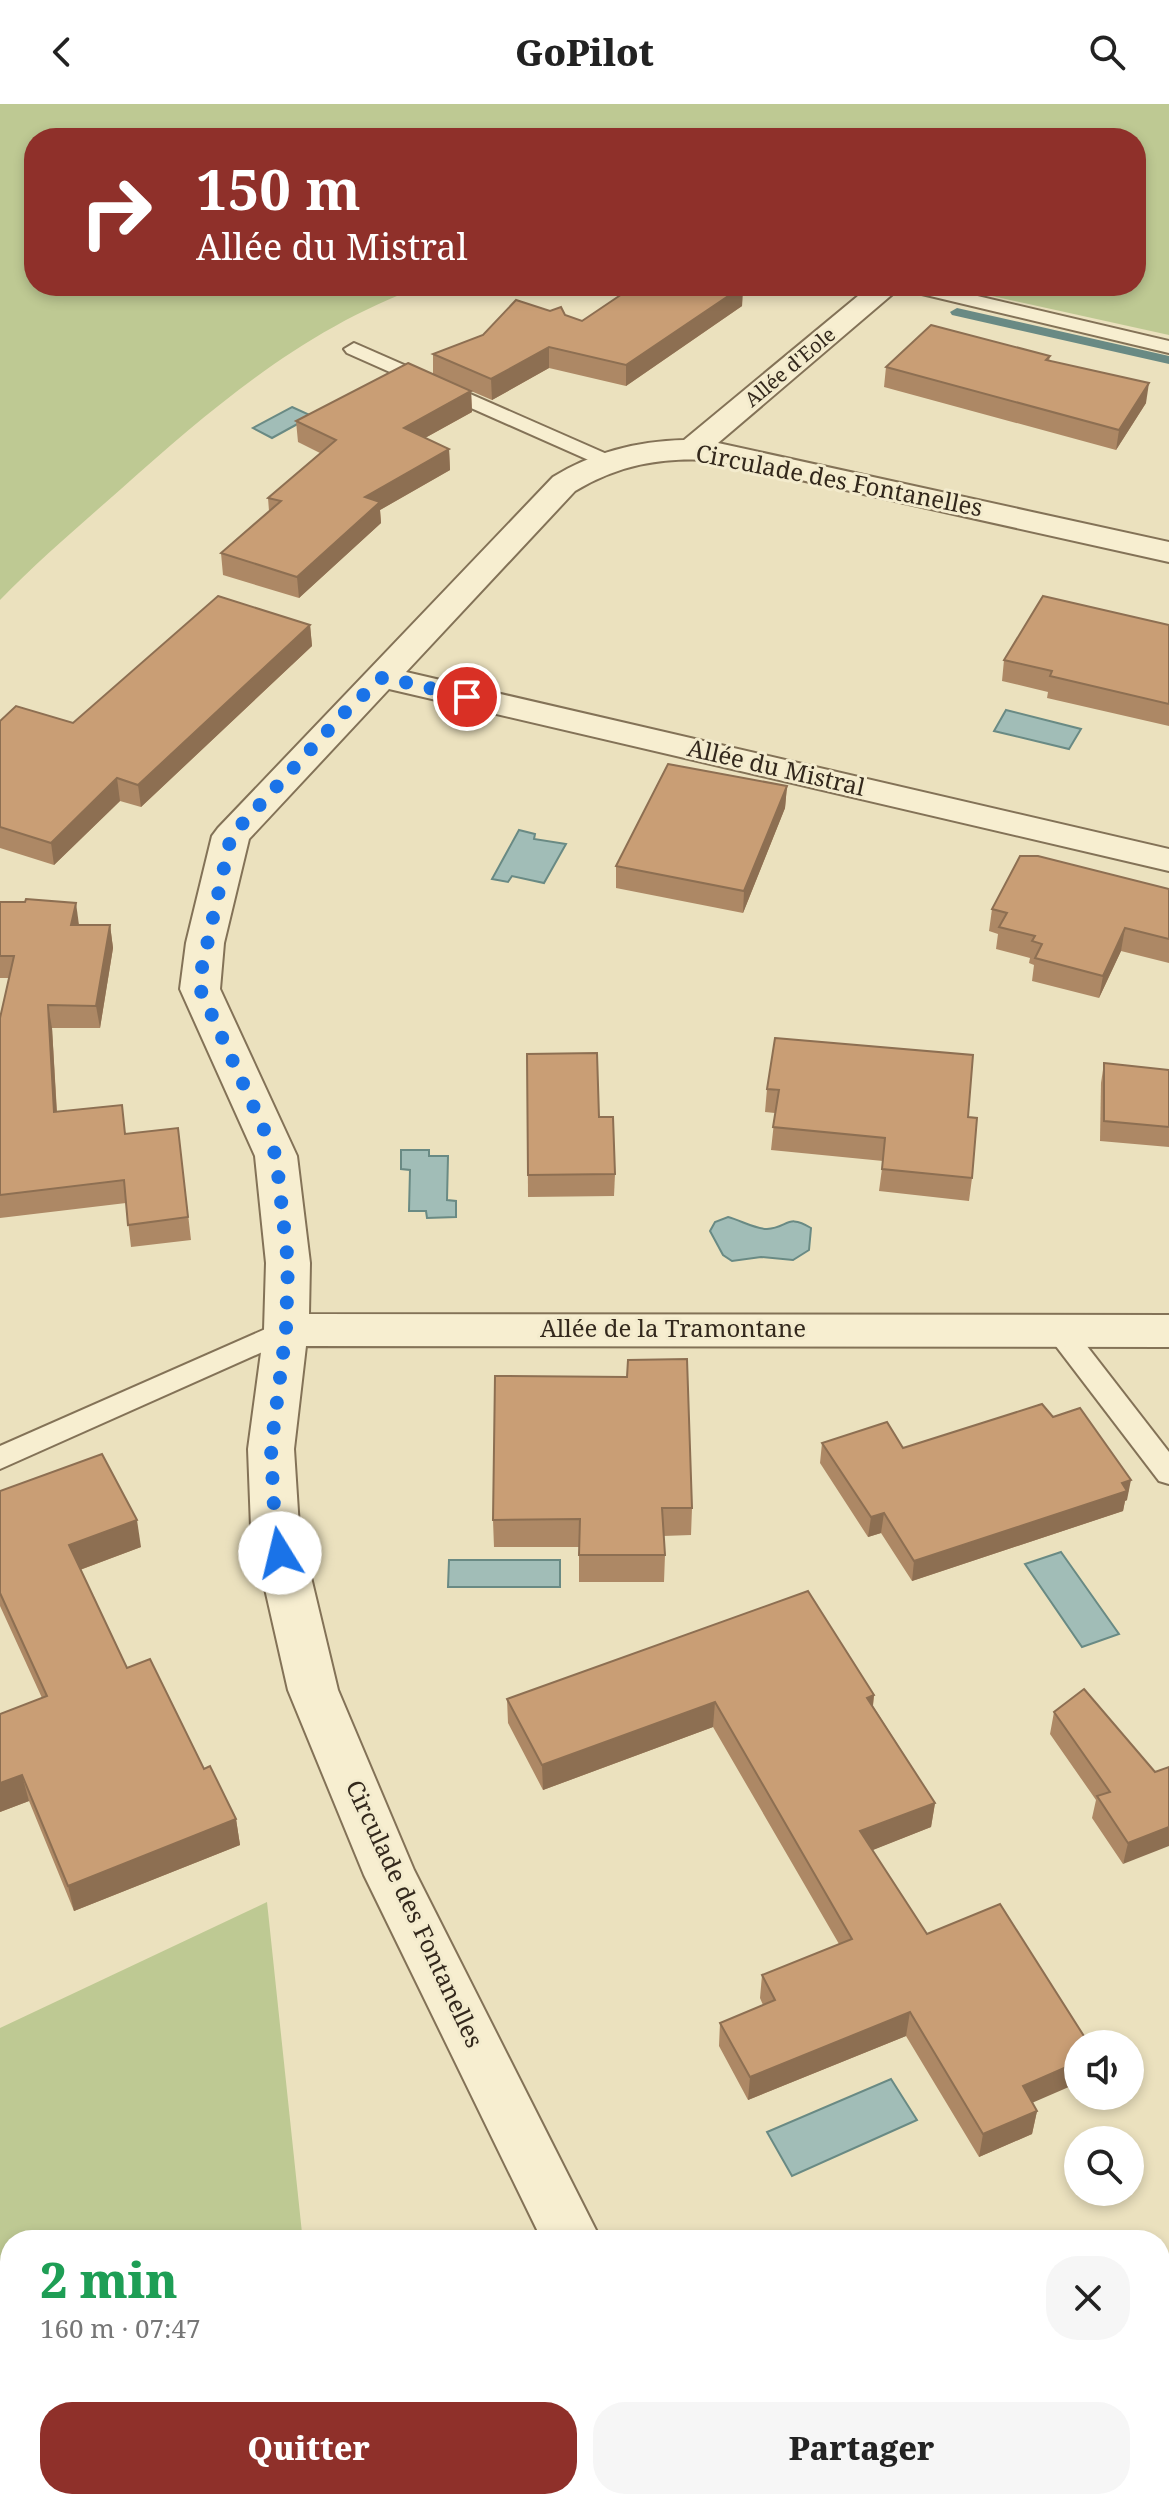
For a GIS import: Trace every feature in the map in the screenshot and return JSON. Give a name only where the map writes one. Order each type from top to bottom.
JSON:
[{"type":"street","name":"Allée d'Eole","points":[[692,449],[876,296]]},
{"type":"street","name":"Circulade des Fontanelles","points":[[567,2230],[390,1875],[313,1690],[275,1527],[271,1449],[286,1330],[287,1235],[276,1156],[200,989],[205,943],[231,836],[564,484],[586,469],[609,462],[692,449],[804,469],[1169,552]]},
{"type":"street","name":"Allée du Mistral","points":[[383,677],[1169,860]]},
{"type":"street","name":"Allée de la Tramontane","points":[[286,1330],[1169,1331]]},
{"type":"lane","points":[[954,296],[1169,347]]},
{"type":"lane","points":[[354,349],[609,462]]},
{"type":"lane","points":[[0,1458],[286,1330]]},
{"type":"lane","points":[[1059,1330],[1169,1473]]},
{"type":"green space","points":[[0,104],[1169,104],[1169,335],[992,296],[1146,296],[1146,128],[24,128],[24,296],[398,296],[339,324],[262,372],[156,458],[59,543],[0,600]]},
{"type":"green space","points":[[267,1902],[302,2230],[0,2230],[0,2028]]},
{"type":"water","points":[[292,407],[312,416],[272,438],[253,428]]},
{"type":"water","points":[[1006,710],[1081,729],[1069,749],[994,731]]},
{"type":"water","points":[[519,830],[535,834],[534,839],[566,844],[544,883],[512,876],[508,882],[492,879]]},
{"type":"water","points":[[401,1150],[429,1150],[429,1156],[448,1156],[447,1200],[456,1201],[456,1217],[427,1218],[426,1211],[409,1211],[410,1170],[401,1169]]},
{"type":"water","points":[[728,1217],[762,1229],[792,1221],[803,1224],[811,1228],[809,1250],[793,1260],[761,1257],[732,1261],[723,1255],[710,1231],[715,1222]]},
{"type":"water","points":[[1061,1552],[1119,1634],[1082,1647],[1025,1564]]},
{"type":"water","points":[[449,1560],[560,1560],[560,1587],[448,1587]]},
{"type":"water","points":[[891,2079],[917,2120],[792,2176],[767,2132]]},
{"type":"building","points":[[619,296],[728,296],[626,365],[549,347],[491,379],[433,354],[483,335],[516,300],[550,311],[561,307],[565,315],[582,321]]},
{"type":"building","points":[[931,325],[1050,356],[1046,360],[1149,383],[1119,430],[886,367]]},
{"type":"building","points":[[408,363],[471,391],[404,428],[449,449],[365,497],[380,502],[297,577],[221,553],[281,501],[268,498],[336,440],[296,421]]},
{"type":"building","points":[[218,596],[310,625],[138,785],[117,778],[51,843],[0,827],[0,721],[16,706],[73,723]]},
{"type":"building","points":[[1043,596],[1169,625],[1169,704],[1050,676],[1052,671],[1004,660]]},
{"type":"building","points":[[668,764],[787,786],[744,891],[616,866]]},
{"type":"building","points":[[1020,856],[1038,856],[1169,889],[1169,939],[1125,928],[1103,976],[1035,958],[1042,944],[1032,941],[1035,936],[999,927],[1007,913],[992,909]]},
{"type":"building","points":[[26,899],[76,903],[71,925],[110,925],[96,1006],[48,1005],[54,1112],[122,1105],[125,1134],[178,1128],[188,1217],[128,1225],[124,1180],[0,1195],[0,1018],[14,956],[0,956],[0,902],[25,902]]},
{"type":"building","points":[[775,1038],[973,1055],[968,1117],[977,1118],[972,1178],[882,1169],[885,1138],[773,1127],[779,1090],[767,1089]]},
{"type":"building","points":[[597,1053],[599,1117],[613,1117],[615,1174],[528,1175],[527,1054]]},
{"type":"building","points":[[1104,1063],[1169,1070],[1169,1127],[1104,1121]]},
{"type":"building","points":[[687,1359],[692,1508],[662,1508],[665,1555],[579,1555],[580,1519],[493,1520],[495,1376],[627,1377],[628,1360]]},
{"type":"building","points":[[1042,1404],[1053,1417],[1080,1408],[1131,1480],[1122,1483],[1127,1491],[914,1561],[884,1513],[871,1517],[822,1443],[887,1422],[903,1448]]},
{"type":"building","points":[[102,1454],[137,1520],[69,1545],[127,1668],[150,1659],[204,1769],[210,1766],[236,1819],[68,1886],[22,1775],[0,1783],[0,1714],[47,1696],[0,1593],[0,1491]]},
{"type":"building","points":[[808,1591],[874,1695],[867,1698],[935,1803],[860,1831],[927,1934],[1000,1904],[1080,2030],[1064,2030],[1064,2068],[1023,2086],[1037,2111],[983,2134],[910,2012],[750,2077],[720,2023],[775,2000],[762,1975],[852,1939],[715,1702],[542,1765],[507,1699]]},
{"type":"building","points":[[1084,1689],[1155,1772],[1169,1767],[1169,1827],[1128,1843],[1097,1796],[1110,1792],[1054,1712]]},
{"type":"waterway","points":[[957,312],[1169,360]]},
{"type":"route","points":[[280,1553],[275,1527],[271,1449],[286,1330],[287,1235],[276,1156],[200,989],[205,943],[231,836],[347,710],[383,677],[467,697]]}]
